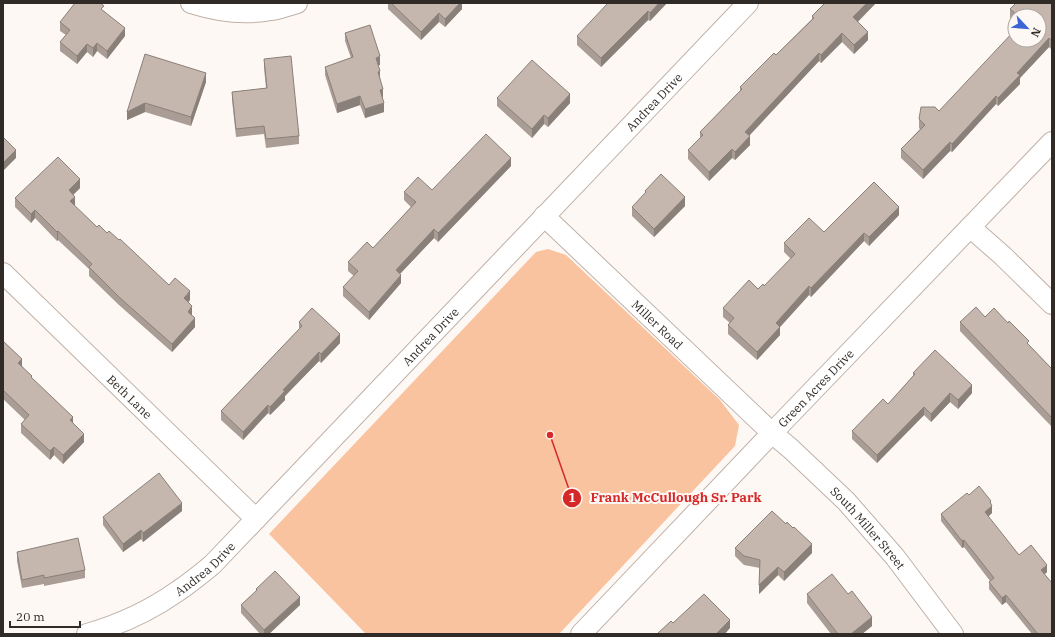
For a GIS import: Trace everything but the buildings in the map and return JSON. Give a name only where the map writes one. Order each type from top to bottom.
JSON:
[{"type":"street","points":[[191,3],[203,7],[237,12],[270,10],[297,3]]},
{"type":"street","name":"Andrea Drive","points":[[87,634],[104,630],[143,613],[179,591],[212,565],[748,3]]},
{"type":"street","name":"Green Acres Drive","points":[[581,634],[1052,142]]},
{"type":"street","name":"Miller Road","points":[[544,216],[772,433]]},
{"type":"street","points":[[970,227],[1003,256],[1052,304]]},
{"type":"street","name":"Beth Lane","points":[[3,273],[256,519]]},
{"type":"street","name":"South Miller Street","points":[[772,433],[846,501],[895,558],[953,634]]},
{"type":"shaded area","points":[[548,249],[566,255],[720,400],[739,425],[735,446],[559,634],[366,634],[269,534],[536,252]]},
{"type":"place","name":"Frank McCullough Sr. Park","points":[[550,435]]}]
